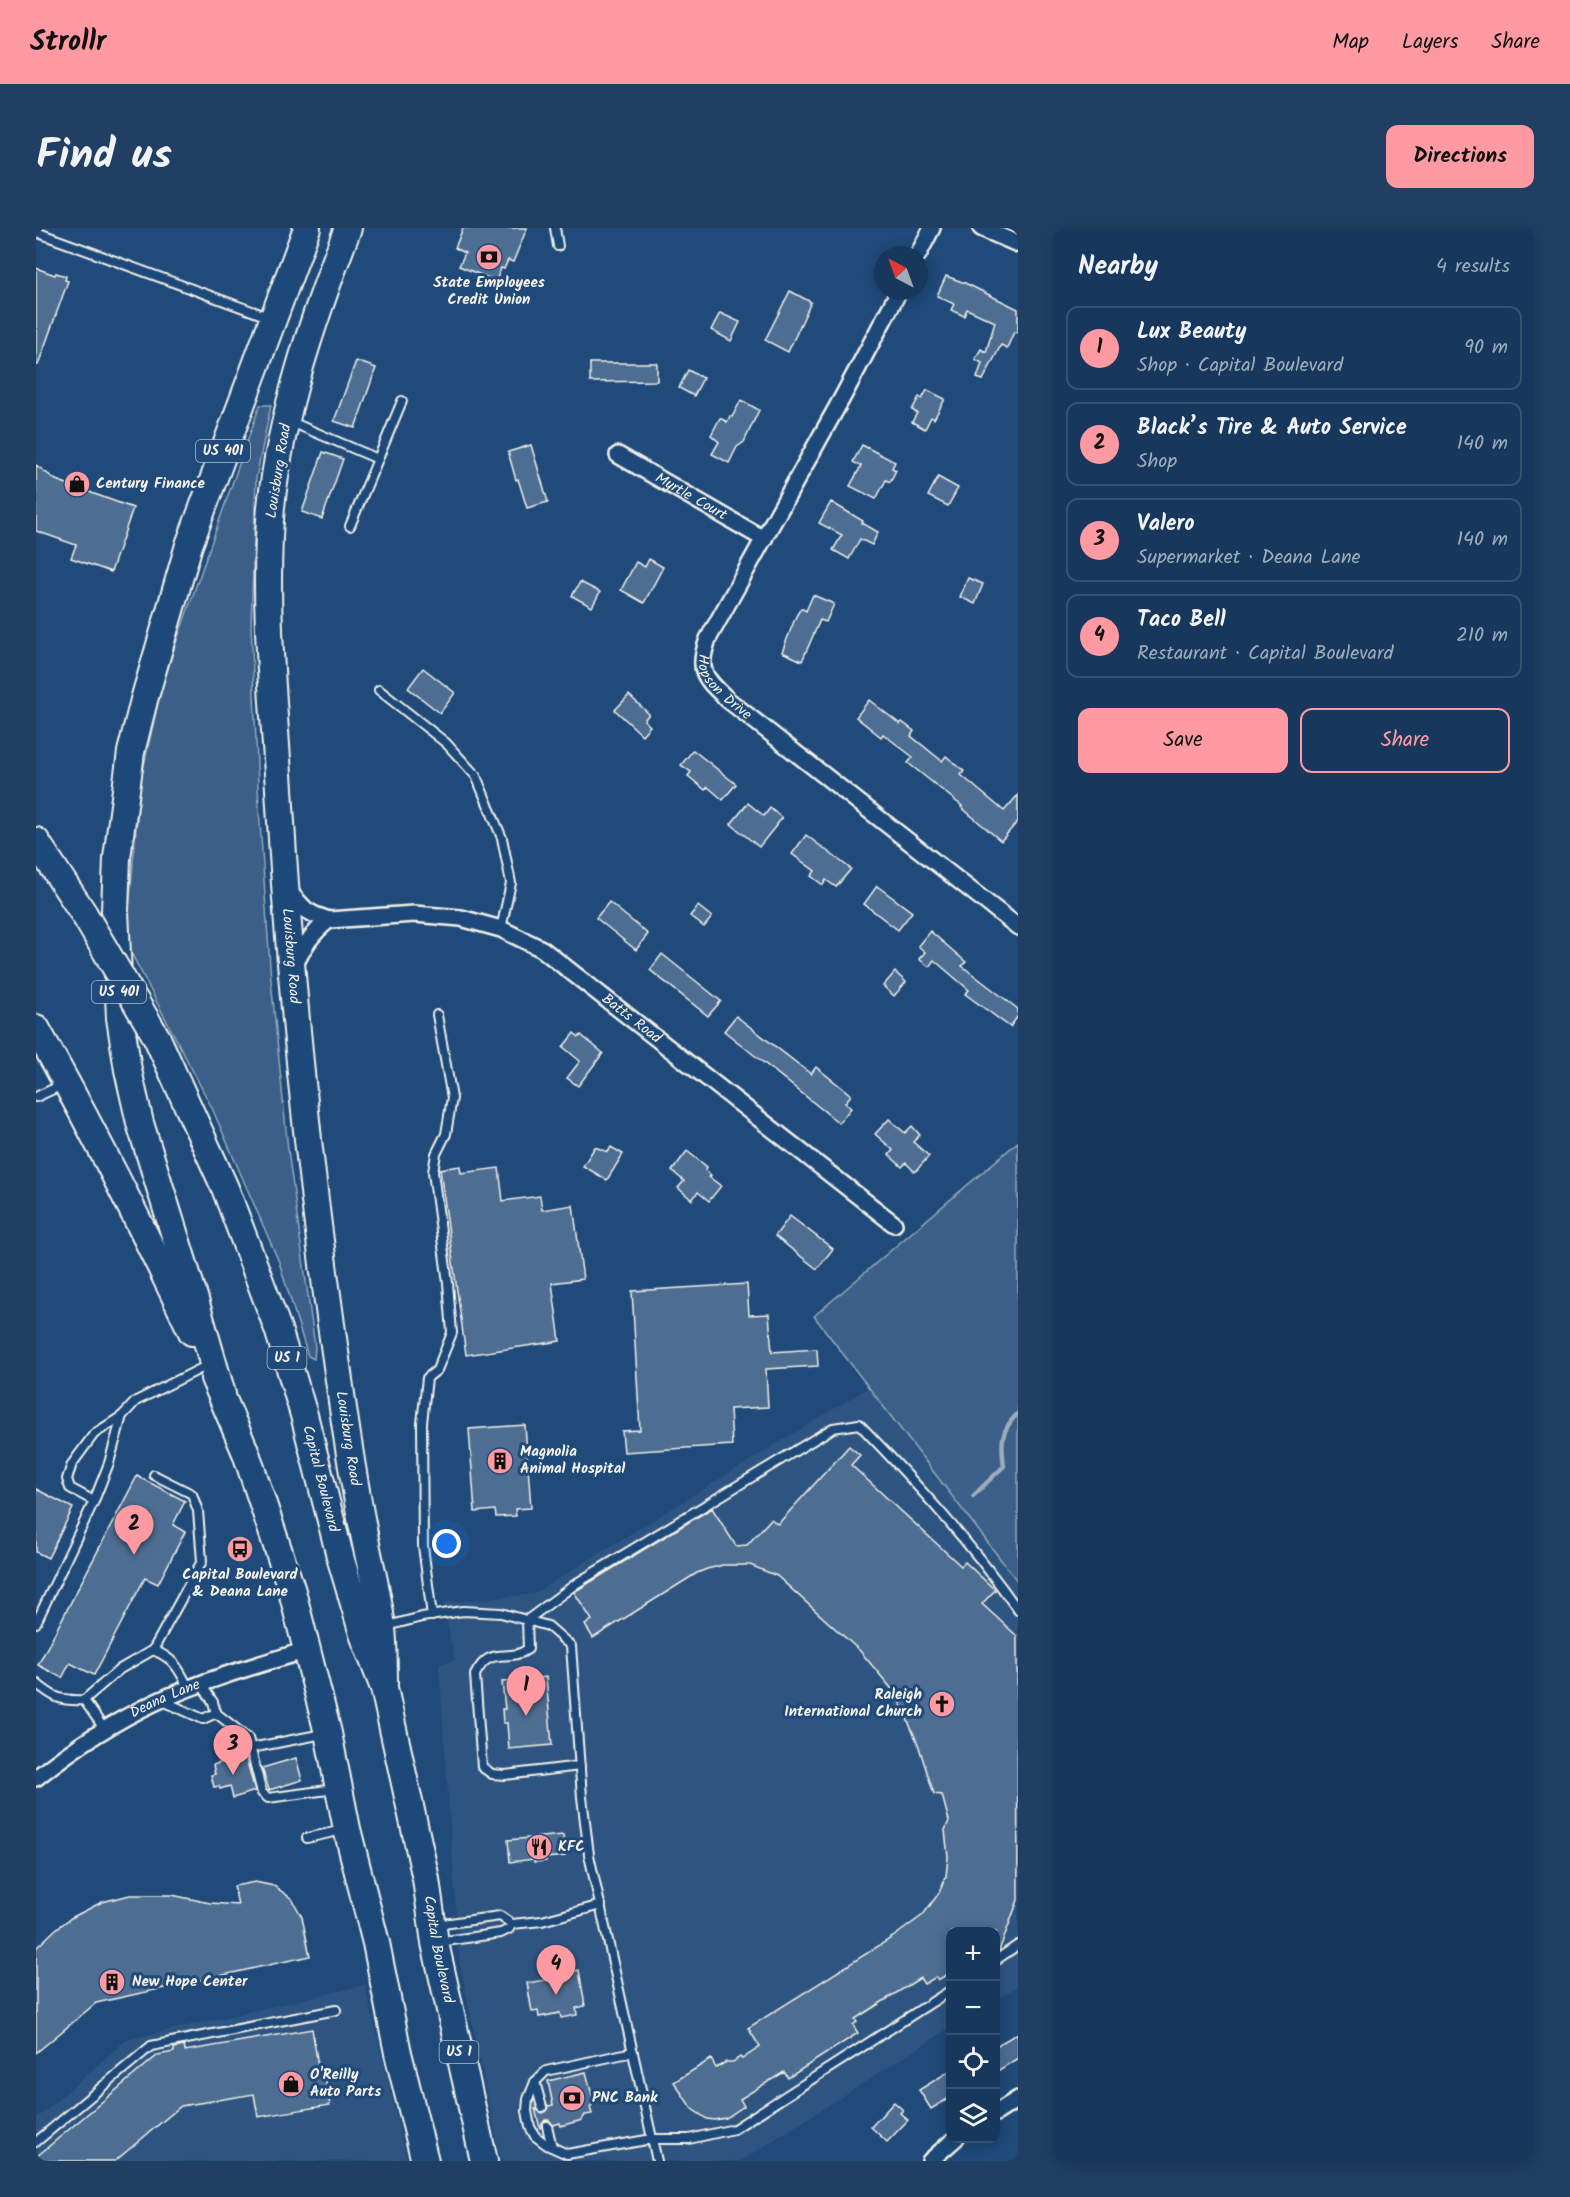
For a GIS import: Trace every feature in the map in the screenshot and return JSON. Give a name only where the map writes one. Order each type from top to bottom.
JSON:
[{"type":"highway","name":"US 401","points":[[222,1394],[140,1123],[128,1070],[120,1018],[115,911],[117,858],[126,779],[144,700],[189,545],[308,228]]},
{"type":"highway","name":"Louisburg Road","points":[[348,228],[324,293],[286,421],[272,505],[269,559],[271,666],[284,888],[292,972],[317,1227],[373,1630]]},
{"type":"highway","name":"Capital Boulevard","points":[[36,841],[84,914],[157,1038],[225,1188],[278,1329],[341,1560],[373,1630],[426,1879],[434,1934],[484,2161]]},
{"type":"highway","points":[[38,1035],[67,1083],[132,1206],[222,1394],[246,1453],[275,1536],[308,1650],[328,1733],[347,1829],[376,1943],[398,2053],[425,2161]]},
{"type":"street","points":[[923,246],[932,228]]},
{"type":"street","points":[[981,228],[1018,244]]},
{"type":"street","name":"Hopson Drive","points":[[894,300],[705,647],[701,665],[708,680],[737,707],[1018,927]]},
{"type":"street","name":"Myrtle Court","points":[[618,455],[764,539]]},
{"type":"street","points":[[284,888],[306,910],[329,920]]},
{"type":"street","name":"Batts Road","points":[[329,920],[390,914],[440,915],[501,929],[542,949],[894,1224]]},
{"type":"street","points":[[292,972],[307,940],[329,920]]},
{"type":"street","name":"Deana Lane","points":[[36,1779],[105,1730],[162,1700],[308,1650]]},
{"type":"street","points":[[1000,2110],[1018,2099]]},
{"type":"street","points":[[930,2161],[951,2143]]},
{"type":"lane","points":[[555,228],[558,246]]},
{"type":"lane","points":[[36,232],[272,319]]},
{"type":"lane","points":[[350,526],[402,401]]},
{"type":"lane","points":[[286,421],[378,459]]},
{"type":"lane","points":[[379,690],[446,743],[476,776],[502,838],[511,883],[501,929]]},
{"type":"lane","points":[[432,1616],[423,1546],[423,1423],[427,1377],[436,1371],[452,1333],[432,1172],[436,1155],[446,1134],[452,1098],[437,1015]]},
{"type":"lane","points":[[36,1097],[67,1083]]},
{"type":"lane","points":[[94,1501],[70,1488],[67,1479],[72,1464],[94,1434],[122,1416],[136,1401],[208,1365]]},
{"type":"lane","points":[[36,1623],[94,1501],[109,1463],[122,1416]]},
{"type":"lane","points":[[526,1620],[577,1583],[833,1428],[859,1424],[932,1500],[1001,1585],[1018,1610]]},
{"type":"lane","points":[[36,1683],[63,1701],[84,1700],[120,1669],[153,1650],[202,1561],[198,1511],[192,1494],[154,1475]]},
{"type":"lane","points":[[373,1630],[463,1611],[501,1613],[548,1626],[571,1646],[589,1855],[657,2161]]},
{"type":"lane","points":[[526,1620],[528,1649],[521,1654],[492,1656],[481,1663],[475,1675],[482,1767],[492,1774],[505,1776],[580,1766]]},
{"type":"lane","points":[[153,1650],[168,1656],[195,1687],[213,1702],[216,1713],[248,1738],[262,1792],[268,1798],[340,1788]]},
{"type":"lane","points":[[84,1700],[105,1730]]},
{"type":"lane","points":[[162,1700],[203,1719],[216,1713]]},
{"type":"lane","points":[[251,1748],[328,1733]]},
{"type":"lane","points":[[307,1838],[347,1829]]},
{"type":"lane","points":[[434,1934],[500,1916],[512,1924],[542,1921],[601,1905]]},
{"type":"lane","points":[[434,1934],[501,1933],[509,1929],[512,1924]]},
{"type":"lane","points":[[1000,1957],[1018,1945]]},
{"type":"lane","points":[[633,2052],[546,2071],[535,2082],[528,2099],[527,2111],[530,2127],[535,2136],[567,2154],[652,2139],[688,2139],[734,2129],[946,1993]]},
{"type":"lane","points":[[36,2142],[151,2046],[336,2010]]},
{"type":"lane","points":[[535,2082],[542,2108]]},
{"type":"lane","points":[[547,2126],[552,2147]]},
{"type":"shaded area","points":[[260,405],[271,405],[256,478],[251,625],[259,809],[271,980],[288,1150],[315,1347],[314,1359],[308,1356],[279,1262],[212,1108],[126,943],[140,784],[163,680]]},
{"type":"shaded area","points":[[1018,1142],[1018,1582],[814,1316]]},
{"type":"shaded area","points":[[869,1387],[1018,1582],[1018,1986],[1000,1997],[1000,1927],[946,1927],[946,2031],[741,2161],[501,2161],[460,1965],[439,1664],[455,1660],[443,1603],[533,1594]]},
{"type":"shaded area","points":[[365,1985],[407,2161],[36,2161],[36,2119],[126,2040]]},
{"type":"building","name":"State Employees Credit Union","points":[[463,228],[527,228],[513,262],[508,260],[504,269],[501,268],[496,281],[459,266],[465,253],[455,248]]},
{"type":"building","points":[[36,268],[55,275],[56,273],[66,276],[65,280],[68,281],[38,365],[36,365]]},
{"type":"building","points":[[946,276],[1018,309],[1018,333],[1014,332],[1007,348],[1001,345],[983,380],[977,378],[982,363],[975,359],[981,349],[986,352],[995,322],[967,309],[964,316],[951,310],[954,304],[937,296]]},
{"type":"building","points":[[790,291],[811,302],[788,352],[765,340]]},
{"type":"building","points":[[720,313],[740,322],[731,341],[711,330]]},
{"type":"building","points":[[356,361],[376,368],[355,428],[334,421]]},
{"type":"building","points":[[590,363],[657,363],[657,381],[590,382]]},
{"type":"building","points":[[688,370],[703,378],[694,396],[679,388]]},
{"type":"building","points":[[927,390],[945,399],[934,419],[931,417],[925,429],[912,422],[917,413],[912,410],[919,397],[922,399]]},
{"type":"building","points":[[741,400],[759,410],[744,442],[737,447],[729,463],[712,454],[719,442],[711,435],[720,418],[727,422],[730,416],[732,417]]},
{"type":"building","points":[[531,445],[548,502],[527,508],[508,452]]},
{"type":"building","points":[[862,445],[895,462],[892,468],[896,470],[890,482],[886,480],[876,499],[850,486],[861,466],[853,462]]},
{"type":"building","points":[[323,452],[343,459],[322,519],[302,512]]},
{"type":"building","points":[[36,465],[56,480],[133,508],[111,572],[71,558],[76,545],[36,531]]},
{"type":"building","points":[[938,477],[958,488],[948,506],[928,496]]},
{"type":"building","points":[[831,502],[878,532],[872,545],[860,539],[849,559],[833,550],[842,535],[819,523]]},
{"type":"building","points":[[649,559],[663,567],[644,603],[621,590],[636,562],[645,567]]},
{"type":"building","points":[[968,578],[983,584],[975,604],[960,597]]},
{"type":"building","points":[[580,582],[600,592],[592,607],[572,596]]},
{"type":"building","points":[[813,595],[834,604],[826,622],[820,620],[802,661],[782,652],[796,616],[801,608],[806,611]]},
{"type":"building","points":[[423,668],[455,693],[440,713],[408,688]]},
{"type":"building","points":[[629,695],[649,714],[644,720],[650,726],[642,735],[615,710]]},
{"type":"building","points":[[869,700],[900,724],[902,722],[914,731],[911,736],[942,761],[946,756],[964,771],[961,775],[1004,811],[1018,795],[1018,821],[1001,841],[908,763],[913,757],[883,734],[881,737],[856,717]]},
{"type":"building","points":[[693,750],[736,784],[723,800],[708,787],[705,790],[688,776],[691,772],[681,765]]},
{"type":"building","points":[[748,803],[764,816],[770,808],[782,818],[759,847],[731,824]]},
{"type":"building","points":[[806,835],[851,869],[836,887],[826,880],[823,885],[811,876],[815,871],[792,854]]},
{"type":"building","points":[[877,886],[912,912],[898,930],[864,904]]},
{"type":"building","points":[[609,902],[648,934],[636,950],[596,918]]},
{"type":"building","points":[[698,906],[712,917],[704,927],[690,916]]},
{"type":"building","points":[[930,931],[966,962],[962,966],[1018,1009],[1018,1016],[1010,1027],[965,994],[969,990],[934,960],[929,967],[919,959],[925,952],[918,946]]},
{"type":"building","points":[[662,954],[721,1001],[708,1016],[650,970]]},
{"type":"building","points":[[895,972],[906,982],[894,996],[883,986]]},
{"type":"building","points":[[736,1016],[811,1074],[816,1067],[851,1095],[845,1103],[851,1108],[839,1123],[724,1031]]},
{"type":"building","points":[[574,1033],[579,1037],[581,1035],[603,1053],[578,1086],[567,1078],[580,1061],[563,1047]]},
{"type":"building","points":[[889,1119],[905,1133],[912,1126],[920,1135],[913,1142],[929,1156],[915,1172],[906,1163],[902,1167],[889,1155],[893,1150],[875,1134]]},
{"type":"building","points":[[595,1147],[608,1152],[611,1147],[623,1154],[607,1180],[583,1166]]},
{"type":"building","points":[[687,1151],[707,1167],[705,1170],[711,1175],[709,1177],[721,1186],[709,1201],[698,1192],[692,1200],[678,1188],[684,1181],[672,1171]]},
{"type":"building","points":[[460,1166],[461,1173],[499,1168],[503,1201],[540,1196],[542,1210],[573,1205],[583,1279],[552,1283],[560,1341],[466,1355],[440,1169]]},
{"type":"building","points":[[790,1216],[833,1249],[817,1269],[775,1236]]},
{"type":"building","points":[[747,1284],[749,1315],[769,1314],[772,1352],[817,1349],[818,1366],[766,1369],[768,1407],[730,1409],[732,1445],[624,1452],[622,1431],[640,1430],[632,1291]]},
{"type":"building","name":"Magnolia Animal Hospital","points":[[525,1425],[531,1508],[515,1509],[516,1516],[496,1517],[495,1510],[475,1512],[469,1429]]},
{"type":"building","points":[[849,1446],[860,1455],[851,1465],[961,1566],[965,1562],[995,1590],[982,1604],[1017,1636],[1018,1900],[1000,1948],[1000,1927],[946,1927],[946,1975],[938,1980],[936,1977],[924,1984],[920,1978],[855,2019],[857,2022],[853,2025],[858,2033],[788,2078],[784,2072],[740,2099],[744,2106],[726,2118],[714,2120],[707,2119],[692,2109],[674,2082],[711,2059],[716,2068],[740,2057],[742,2059],[760,2047],[748,2028],[893,1937],[923,1915],[939,1893],[946,1876],[948,1857],[945,1830],[949,1821],[942,1795],[934,1794],[918,1744],[900,1703],[891,1688],[860,1651],[777,1576],[750,1565],[723,1565],[707,1569],[593,1638],[585,1625],[592,1620],[574,1592],[712,1508],[736,1546],[747,1545],[771,1519],[778,1524]]},
{"type":"building","points":[[137,1476],[185,1501],[173,1525],[185,1532],[158,1584],[145,1578],[94,1675],[70,1663],[62,1678],[38,1665]]},
{"type":"building","points":[[36,1489],[73,1508],[48,1558],[36,1552]]},
{"type":"building","points":[[546,1677],[552,1745],[509,1749],[507,1723],[503,1723],[502,1709],[505,1709],[502,1682]]},
{"type":"building","points":[[244,1750],[255,1791],[233,1798],[230,1786],[220,1789],[219,1786],[214,1787],[211,1775],[215,1774],[213,1765],[222,1762],[221,1757]]},
{"type":"building","points":[[296,1758],[302,1780],[269,1790],[262,1768]]},
{"type":"building","name":"KFC","points":[[563,1835],[565,1856],[546,1858],[546,1861],[534,1862],[534,1859],[510,1862],[508,1840]]},
{"type":"building","name":"New Hope Center","points":[[255,1882],[274,1886],[292,1899],[302,1917],[310,1956],[96,2003],[36,2053],[36,1948],[56,1929],[71,1918],[102,1902],[130,1895],[172,1895],[210,1903],[238,1905],[234,1886]]},
{"type":"building","points":[[579,1970],[585,2006],[576,2008],[577,2015],[561,2018],[560,2013],[539,2017],[538,2011],[532,2012],[527,1983],[557,1978],[556,1974]]},
{"type":"building","points":[[312,2029],[320,2077],[325,2076],[330,2105],[258,2117],[254,2094],[181,2106],[115,2161],[36,2161],[36,2157],[158,2055],[174,2052],[174,2048],[184,2046],[185,2051]]},
{"type":"building","points":[[1018,2033],[1018,2058],[1000,2069],[1000,2044]]},
{"type":"building","name":"PNC Bank","points":[[586,2072],[594,2103],[590,2107],[592,2114],[585,2115],[582,2120],[560,2126],[560,2123],[553,2125],[549,2120],[545,2120],[540,2128],[535,2109],[543,2113],[547,2111],[548,2106],[553,2105],[548,2081]]},
{"type":"building","points":[[946,2073],[946,2100],[931,2109],[919,2090]]},
{"type":"building","points":[[894,2102],[903,2110],[900,2113],[908,2120],[887,2142],[871,2127]]},
{"type":"waterway","points":[[973,1496],[1004,1466],[1003,1438],[1008,1426],[1018,1413]]},
{"type":"place","name":"State Employees Credit Union","points":[[489,257]]},
{"type":"place","name":"Century Finance","points":[[77,484]]},
{"type":"place","name":"Magnolia Animal Hospital","points":[[500,1461]]},
{"type":"place","name":"Capital Boulevard & Deana Lane","points":[[240,1549]]},
{"type":"place","name":"Black’s Tire & Auto Service","points":[[134,1555]]},
{"type":"place","name":"Raleigh International Church","points":[[942,1704]]},
{"type":"place","name":"Lux Beauty","points":[[526,1716]]},
{"type":"place","name":"Valero","points":[[233,1775]]},
{"type":"place","name":"KFC","points":[[539,1847]]},
{"type":"place","name":"New Hope Center","points":[[112,1982]]},
{"type":"place","name":"Taco Bell","points":[[556,1995]]},
{"type":"place","name":"O'Reilly Auto Parts","points":[[291,2084]]},
{"type":"place","name":"PNC Bank","points":[[572,2098]]}]
